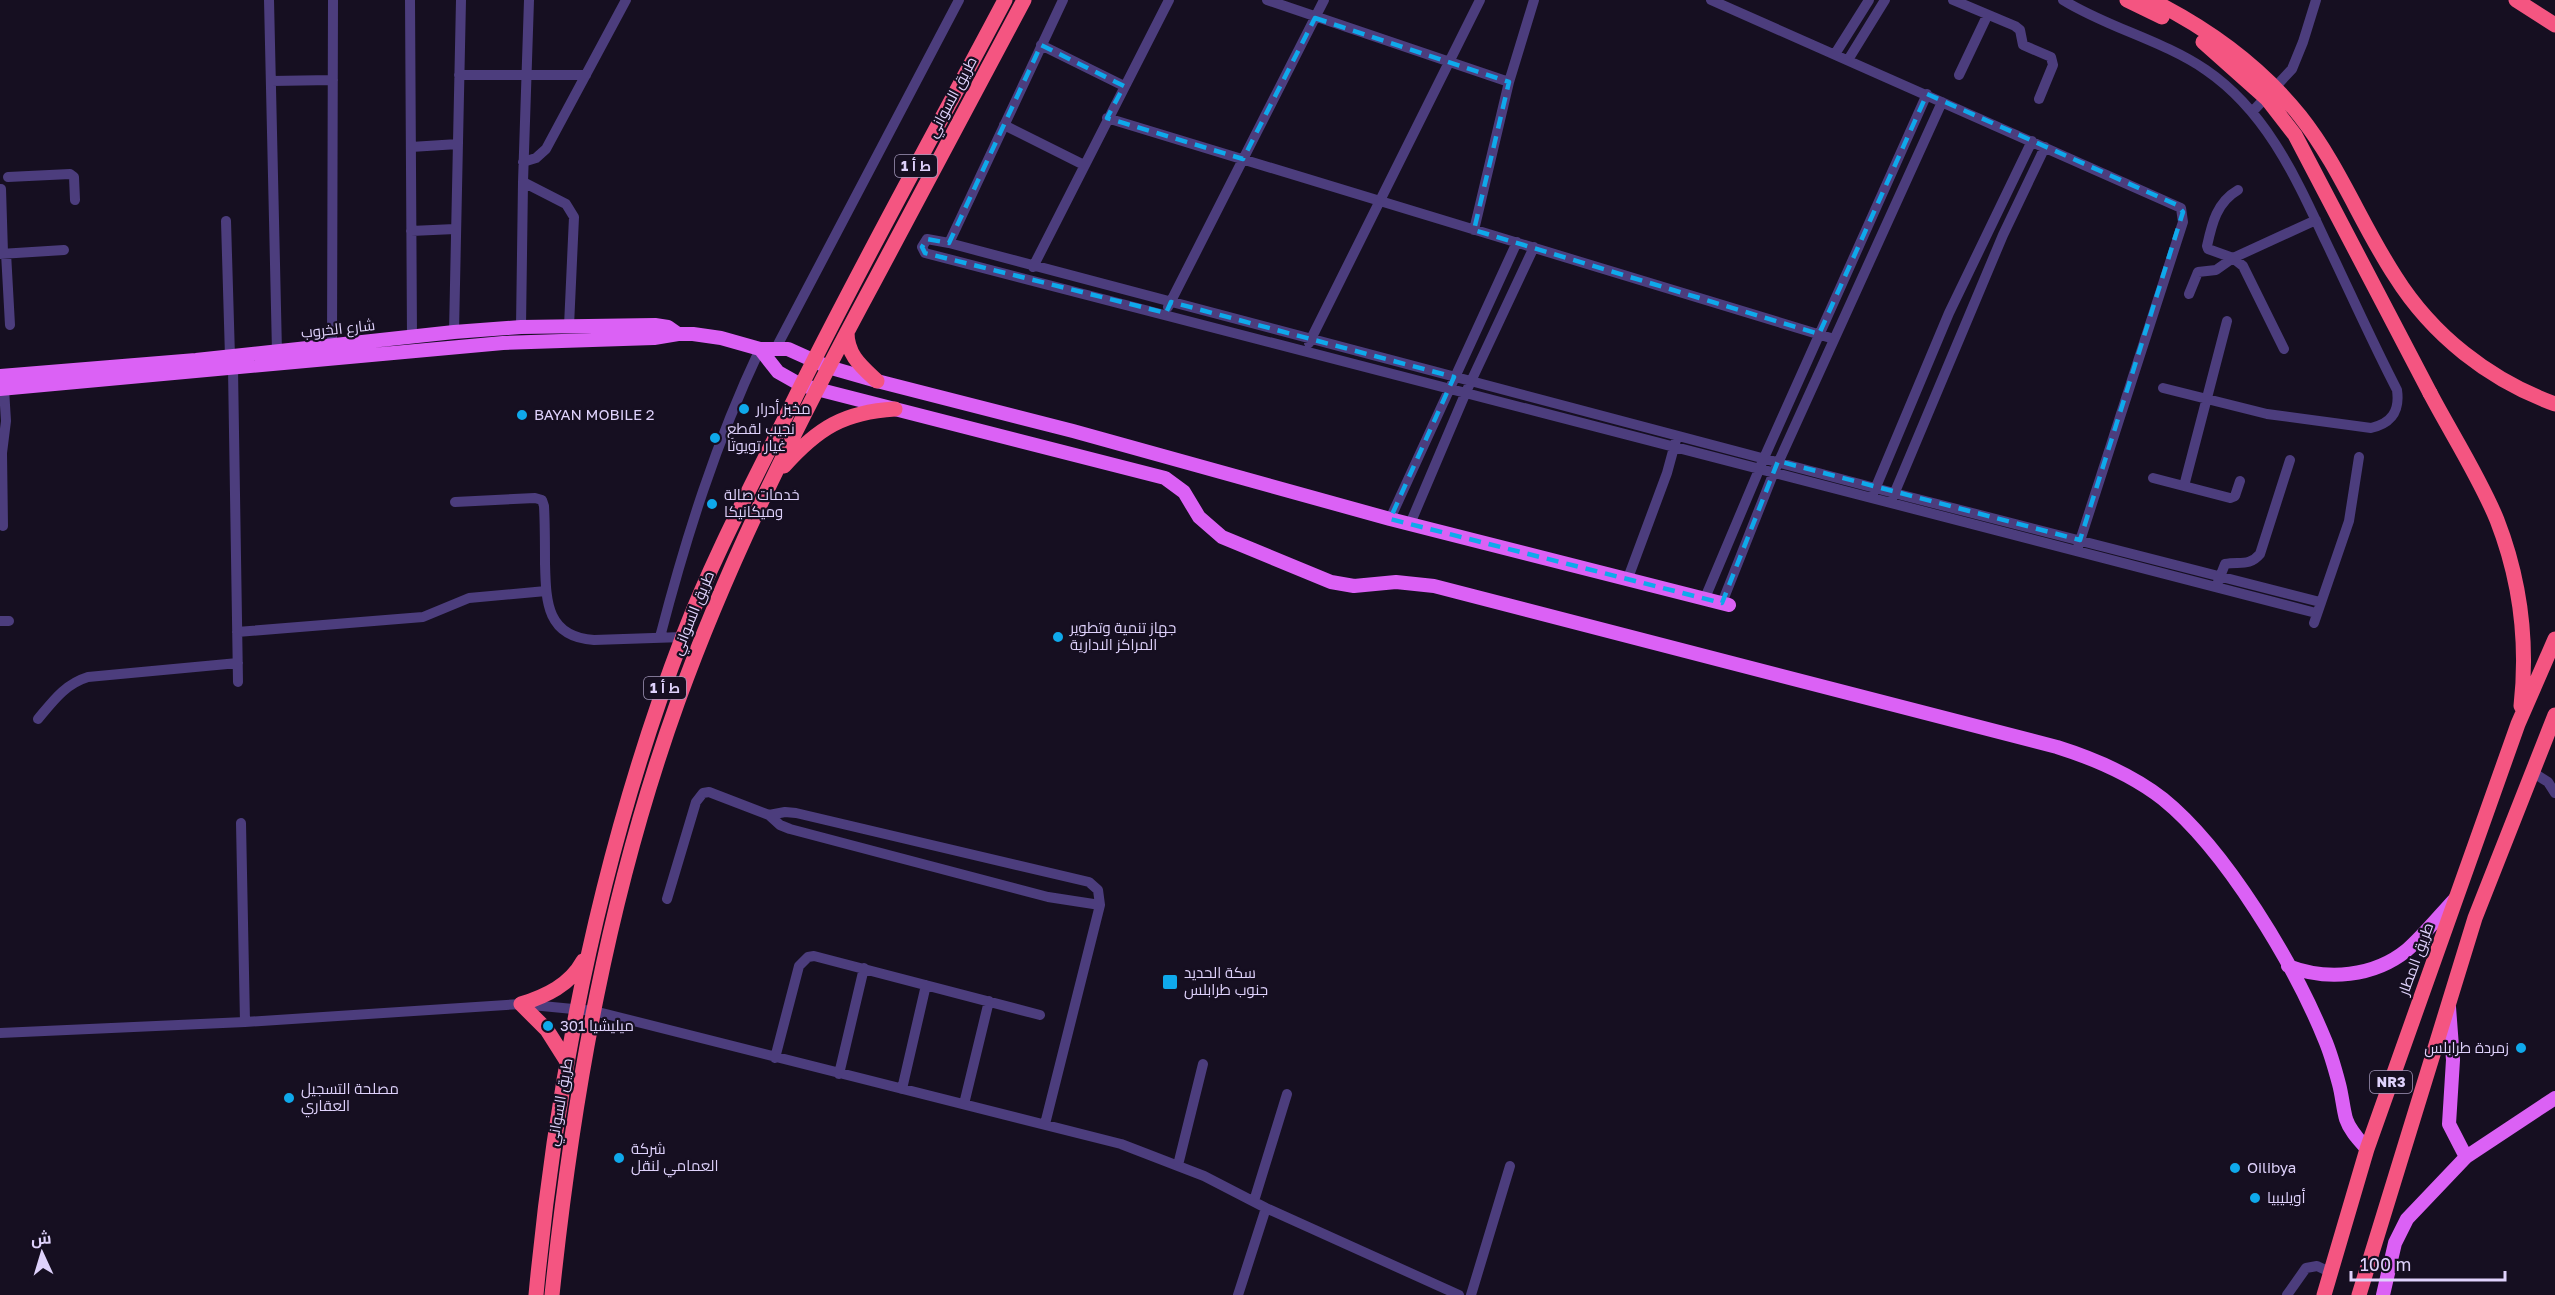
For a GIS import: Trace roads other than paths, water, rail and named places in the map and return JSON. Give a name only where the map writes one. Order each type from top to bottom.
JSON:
[{"type":"highway","name":"طريق السواني","points":[[552,1295],[569,1152],[594,1011],[627,863],[663,744],[726,579],[816,390],[821,364],[1005,0]]},
{"type":"highway","name":"طريق السواني","points":[[536,1295],[566,1060],[588,954],[624,813],[683,637],[734,520],[801,385],[847,332],[1024,0]]},
{"type":"highway","points":[[2127,0],[2182,27],[2235,68],[2281,115],[2320,180],[2496,519],[2517,584],[2522,616],[2524,666],[2518,724]]},
{"type":"highway","points":[[2151,0],[2203,30],[2248,63],[2300,117],[2339,175],[2394,276],[2432,323],[2467,357],[2489,372],[2555,404]]},
{"type":"highway","points":[[2516,0],[2555,25]]},
{"type":"highway","points":[[847,332],[847,341],[854,359],[877,381]]},
{"type":"highway","points":[[772,479],[804,445],[820,431],[838,420],[858,413],[895,409]]},
{"type":"highway","name":"طريق المطار","points":[[2324,1295],[2367,1149],[2518,724],[2555,639]]},
{"type":"highway","points":[[672,668],[688,674]]},
{"type":"highway","name":"NR3","points":[[2359,1295],[2475,918],[2532,772],[2552,728],[2555,715]]},
{"type":"highway","points":[[566,1060],[546,1030],[521,1004],[553,992],[579,970],[588,954]]},
{"type":"main road","name":"شارع الخروب","points":[[231,363],[277,352],[502,328],[655,325],[668,327],[678,334]]},
{"type":"main road","points":[[502,328],[502,343]]},
{"type":"main road","name":"شارع الخروب","points":[[1,385],[231,363],[502,343],[654,338],[678,334],[721,338],[760,349],[776,348],[794,351],[821,364],[877,381],[1073,431],[1390,519],[1726,604]]},
{"type":"main road","points":[[760,349],[778,372],[801,385],[816,390],[1066,451],[1165,478],[1184,492],[1199,517],[1222,537],[1331,582],[1354,586],[1396,582],[1434,586],[2085,755],[2138,782],[2184,818],[2204,839],[2233,879],[2288,966],[2325,1039],[2339,1084],[2346,1120],[2367,1149]]},
{"type":"main road","points":[[1066,451],[1073,431]]},
{"type":"main road","points":[[2288,966],[2310,973],[2334,975],[2359,972],[2377,966],[2407,949],[2457,897]]},
{"type":"main road","points":[[2449,1005],[2452,1060],[2449,1124],[2466,1157]]},
{"type":"main road","points":[[2383,1295],[2395,1244],[2402,1227],[2466,1157],[2555,1098]]},
{"type":"street","points":[[269,0],[277,352]]},
{"type":"street","points":[[332,347],[333,0]]},
{"type":"street","points":[[410,0],[412,337]]},
{"type":"street","points":[[453,332],[461,0]]},
{"type":"street","points":[[521,327],[523,162],[529,0]]},
{"type":"street","points":[[523,162],[536,158],[546,149],[626,0]]},
{"type":"street","points":[[776,348],[959,0]]},
{"type":"street","points":[[949,243],[1063,0]]},
{"type":"street","points":[[1033,267],[1169,0]]},
{"type":"street","points":[[1267,0],[1509,82]]},
{"type":"street","points":[[1166,313],[1324,0]]},
{"type":"street","points":[[1306,349],[1480,0]]},
{"type":"street","points":[[1474,230],[1509,82],[1534,0]]},
{"type":"street","points":[[1711,0],[2181,208],[2184,218],[2076,553]]},
{"type":"street","points":[[1835,54],[1869,0]]},
{"type":"street","points":[[1848,60],[1885,0]]},
{"type":"street","points":[[1953,0],[2018,28],[2023,45],[2049,55],[2053,59],[2053,65],[2039,99]]},
{"type":"street","points":[[2063,0],[2204,69],[2227,86],[2253,111],[2282,153],[2316,220],[2397,390],[2399,400],[2390,420],[2382,426],[2371,428],[2275,416],[2206,401],[2163,388]]},
{"type":"street","points":[[2253,111],[2292,69],[2316,0]]},
{"type":"street","points":[[1959,75],[1987,16]]},
{"type":"street","points":[[1041,45],[1124,86]]},
{"type":"street","points":[[459,75],[586,75]]},
{"type":"street","points":[[271,81],[333,80]]},
{"type":"street","points":[[1705,598],[1761,463],[1927,94]]},
{"type":"street","points":[[1726,604],[1776,467],[1942,102]]},
{"type":"street","points":[[1107,118],[1834,339]]},
{"type":"street","points":[[1004,125],[1084,165]]},
{"type":"street","points":[[1873,492],[1954,302],[2032,141]]},
{"type":"street","points":[[411,147],[458,144]]},
{"type":"street","points":[[1892,498],[2003,236],[2044,147]]},
{"type":"street","points":[[10,325],[0,189],[7,187],[4,176],[70,174],[74,177],[75,201]]},
{"type":"street","points":[[523,182],[566,204],[574,218],[569,326]]},
{"type":"street","points":[[2238,190],[2224,200],[2219,208],[2207,246],[2208,249],[2233,258],[2245,270],[2284,349]]},
{"type":"street","points":[[2189,294],[2198,272],[2216,270],[2233,258],[2316,220]]},
{"type":"street","points":[[226,221],[238,682]]},
{"type":"street","points":[[411,231],[455,229]]},
{"type":"street","points":[[1676,440],[1449,388],[1166,313],[925,254],[922,249],[923,242],[927,239],[949,243],[1471,381],[1676,440],[1873,492],[2076,553],[2317,613]]},
{"type":"street","points":[[1390,519],[1517,242]]},
{"type":"street","points":[[1410,524],[1466,392],[1534,247]]},
{"type":"street","points":[[3,253],[64,250]]},
{"type":"street","points":[[2184,486],[2227,321]]},
{"type":"street","points":[[660,637],[685,543],[714,456],[733,406],[760,349]]},
{"type":"street","points":[[1,385],[6,421],[2,453],[3,526]]},
{"type":"street","points":[[1628,578],[1676,440]]},
{"type":"street","points":[[2317,613],[2349,522],[2360,457]]},
{"type":"street","points":[[2217,588],[2225,564],[2251,562],[2260,554],[2290,460]]},
{"type":"street","points":[[2153,478],[2230,498],[2235,496],[2240,481]]},
{"type":"street","points":[[455,502],[535,498],[542,500],[546,591],[550,611],[560,627],[575,637],[594,640],[683,637]]},
{"type":"street","points":[[1892,498],[2080,540],[2220,576],[2317,613]]},
{"type":"street","points":[[237,632],[423,617],[469,598],[546,591]]},
{"type":"street","points":[[38,719],[61,692],[73,683],[88,677],[238,663]]},
{"type":"street","points":[[2532,772],[2542,776],[2555,794]]},
{"type":"street","points":[[667,899],[699,796],[709,792],[769,815],[780,825],[790,829],[1048,897],[1100,905]]},
{"type":"street","points":[[769,815],[785,812],[796,813],[1089,882],[1098,890],[1100,905],[1045,1124]]},
{"type":"street","points":[[241,824],[245,1022]]},
{"type":"street","points":[[776,1058],[799,966],[802,961],[814,956],[1040,1015]]},
{"type":"street","points":[[839,1074],[864,968]]},
{"type":"street","points":[[903,1089],[926,984]]},
{"type":"street","points":[[964,1104],[989,1002]]},
{"type":"street","points":[[0,1033],[245,1022],[521,1004],[594,1011],[1121,1144],[1178,1165],[1266,1208],[1459,1295]]},
{"type":"street","points":[[1178,1165],[1203,1064]]},
{"type":"street","points":[[1254,1201],[1287,1094]]},
{"type":"street","points":[[1471,1295],[1510,1166]]},
{"type":"street","points":[[1239,1295],[1266,1208]]},
{"type":"street","points":[[2287,1295],[2306,1268],[2317,1266],[2330,1272]]},
{"type":"place","name":"مخبز أدرار","points":[[744,409]]},
{"type":"place","name":"BAYAN MOBILE 2","points":[[522,415]]},
{"type":"place","name":"نجيب لقطع غيار تويوتا","points":[[715,438]]},
{"type":"place","name":"خدمات صالة وميكانيكا","points":[[712,504]]},
{"type":"place","name":"جهاز تنمية وتطوير المراكز الادارية","points":[[1058,637]]},
{"type":"place","name":"سكة الحديد جنوب طرابلس","points":[[1170,982]]},
{"type":"place","name":"ميليشيا 301","points":[[548,1026]]},
{"type":"place","name":"زمردة طرابلس","points":[[2521,1048]]},
{"type":"place","name":"مصلحة التسجيل العقاري","points":[[289,1098]]},
{"type":"place","name":"شركة العمامي لنقل","points":[[619,1158]]},
{"type":"place","name":"Oilibya","points":[[2235,1168]]},
{"type":"place","name":"أويليبيا","points":[[2255,1198]]}]
